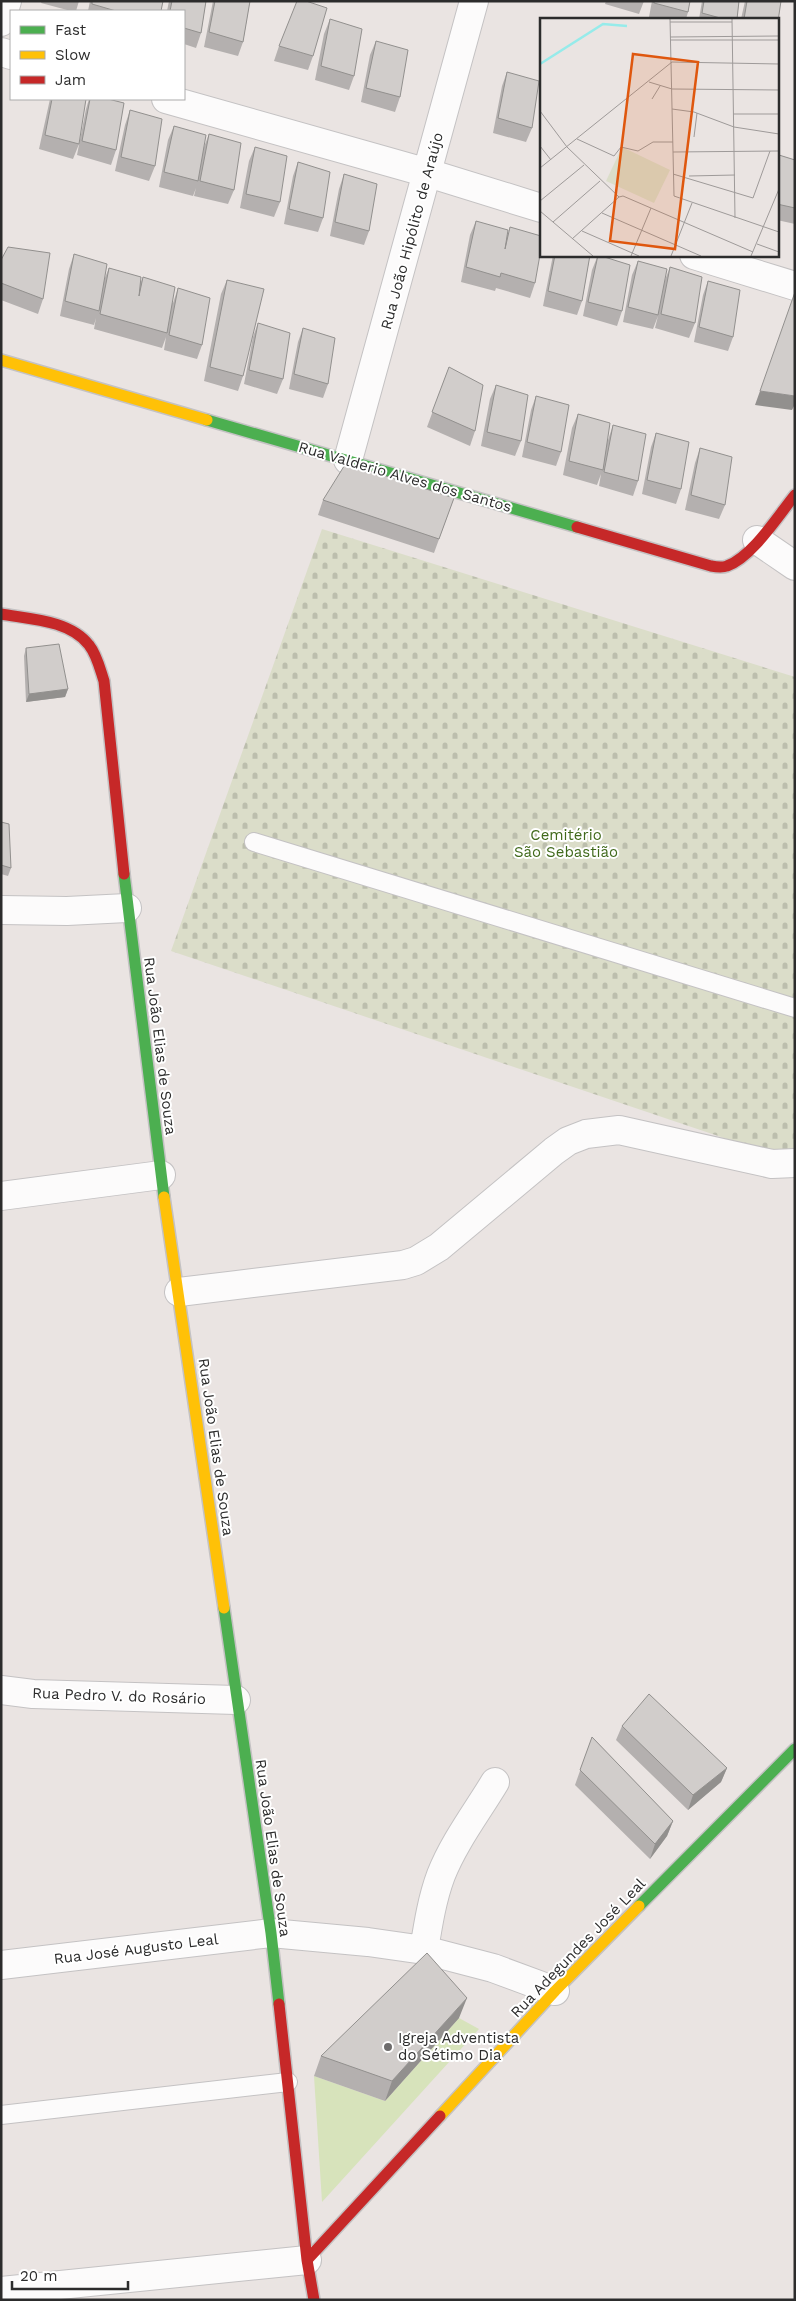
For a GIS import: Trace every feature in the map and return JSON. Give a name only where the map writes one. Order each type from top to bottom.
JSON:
[{"type":"street","points":[[1,22],[7,1]]},
{"type":"street","name":"Rua João Hipólito de Araújo","points":[[348,460],[474,1]]},
{"type":"street","points":[[170,100],[428,173],[540,208]]},
{"type":"street","points":[[697,256],[795,286]]},
{"type":"street","name":"Rua Valderio Alves dos Santos","points":[[1,360],[711,566],[732,564],[757,540],[795,495]]},
{"type":"street","points":[[757,540],[795,566]]},
{"type":"street","name":"Rua João Elias de Souza","points":[[1,614],[57,626],[78,635],[87,642],[104,680],[127,908],[161,1175],[271,1932],[307,2260],[314,2300]]},
{"type":"street","points":[[1,910],[66,911],[127,908]]},
{"type":"street","points":[[179,1292],[396,1266],[416,1261],[439,1247],[554,1151],[568,1141],[586,1134],[619,1130],[772,1164],[795,1163]]},
{"type":"street","points":[[1,1196],[161,1175]]},
{"type":"street","name":"Rua Pedro V. do Rosário","points":[[1,1690],[33,1694],[236,1700]]},
{"type":"street","name":"Rua Adegundes José Leal","points":[[307,2260],[554,1992],[795,1750]]},
{"type":"street","points":[[424,1950],[433,1900],[441,1876],[452,1852],[495,1782]]},
{"type":"street","name":"Rua José Augusto Leal","points":[[1,1965],[271,1932],[424,1950],[492,1968],[554,1992]]},
{"type":"street","points":[[1,2292],[307,2260]]},
{"type":"lane","points":[[254,842],[795,1008]]},
{"type":"lane","points":[[1,2115],[288,2082]]},
{"type":"green space","name":"Cemitério São Sebastião","points":[[322,529],[795,677],[795,1152],[792,1161],[171,951]]},
{"type":"green space","points":[[459,2018],[479,2029],[322,2202],[314,2076],[385,2101]]},
{"type":"building","points":[[92,1],[163,1],[161,10],[113,10],[92,4]]},
{"type":"building","points":[[172,1],[206,1],[201,33],[185,28],[185,10],[170,10]]},
{"type":"building","points":[[215,1],[250,1],[243,42],[209,32]]},
{"type":"building","points":[[297,1],[306,1],[327,8],[313,56],[279,46]]},
{"type":"building","points":[[654,1],[690,1],[688,12],[654,3]]},
{"type":"building","points":[[704,1],[739,1],[737,18],[720,18],[702,13]]},
{"type":"building","points":[[747,1],[781,1],[778,21],[778,18],[744,18]]},
{"type":"building","points":[[330,19],[362,29],[354,76],[321,66]]},
{"type":"building","points":[[376,41],[408,50],[400,97],[366,88]]},
{"type":"building","points":[[507,72],[539,81],[532,128],[498,118]]},
{"type":"building","points":[[52,100],[86,100],[79,144],[45,135]]},
{"type":"building","points":[[90,100],[112,100],[124,103],[116,150],[82,141]]},
{"type":"building","points":[[130,110],[162,119],[155,166],[121,157]]},
{"type":"building","points":[[174,126],[206,135],[198,181],[164,172]]},
{"type":"building","points":[[209,134],[241,143],[234,190],[200,181]]},
{"type":"building","points":[[255,147],[287,156],[280,202],[246,194]]},
{"type":"building","points":[[779,155],[795,160],[795,208],[778,204]]},
{"type":"building","points":[[298,162],[330,172],[323,218],[289,209]]},
{"type":"building","points":[[344,174],[377,184],[369,231],[335,222]]},
{"type":"building","points":[[476,221],[508,230],[505,249],[510,227],[540,236],[540,255],[535,283],[501,273],[500,277],[466,267]]},
{"type":"building","points":[[8,247],[50,253],[43,299],[1,283],[1,260]]},
{"type":"building","points":[[74,254],[107,264],[99,311],[65,301]]},
{"type":"building","points":[[555,256],[590,256],[582,301],[548,291]]},
{"type":"building","points":[[598,256],[630,265],[622,311],[588,302]]},
{"type":"building","points":[[638,261],[667,269],[658,315],[628,307]]},
{"type":"building","points":[[670,267],[702,277],[695,323],[661,314]]},
{"type":"building","points":[[109,268],[141,277],[139,296],[143,277],[175,287],[167,333],[100,314]]},
{"type":"building","points":[[227,280],[264,289],[243,376],[210,367]]},
{"type":"building","points":[[708,281],[740,290],[733,337],[699,327]]},
{"type":"building","points":[[178,288],[210,298],[202,345],[169,335]]},
{"type":"building","points":[[795,292],[795,396],[760,391]]},
{"type":"building","points":[[258,323],[290,333],[283,379],[249,370]]},
{"type":"building","points":[[303,328],[335,338],[328,384],[294,374]]},
{"type":"building","points":[[449,367],[483,385],[475,431],[432,412]]},
{"type":"building","points":[[496,385],[528,395],[521,441],[487,432]]},
{"type":"building","points":[[536,396],[569,405],[561,452],[527,442]]},
{"type":"building","points":[[578,414],[610,423],[603,470],[569,461]]},
{"type":"building","points":[[613,425],[646,434],[638,481],[604,472]]},
{"type":"building","points":[[656,433],[689,442],[681,489],[647,480]]},
{"type":"building","points":[[700,448],[732,457],[725,505],[691,495]]},
{"type":"building","points":[[346,463],[454,498],[439,539],[323,500]]},
{"type":"building","points":[[59,644],[68,689],[29,694],[26,648]]},
{"type":"building","points":[[1,822],[9,824],[11,868],[1,865]]},
{"type":"building","points":[[649,1694],[727,1768],[693,1795],[622,1726]]},
{"type":"building","points":[[592,1737],[673,1821],[655,1844],[580,1770]]},
{"type":"building","name":"Igreja Adventista do Sétimo Dia","points":[[427,1953],[467,1998],[392,2081],[321,2056]]},
{"type":"traffic: fast","points":[[207,420],[577,527]]},
{"type":"traffic: fast","points":[[124,874],[164,1197]]},
{"type":"traffic: fast","points":[[224,1608],[271,1933],[279,2004]]},
{"type":"traffic: fast","points":[[639,1906],[795,1749]]},
{"type":"traffic: slow","points":[[1,360],[207,420]]},
{"type":"traffic: slow","points":[[164,1197],[224,1608]]},
{"type":"traffic: slow","points":[[440,2116],[555,1991],[639,1906]]},
{"type":"traffic: jam","points":[[577,527],[711,566],[723,567],[746,554],[773,524],[795,495]]},
{"type":"traffic: jam","points":[[1,614],[36,619],[71,630],[81,637],[94,653],[104,681],[124,874]]},
{"type":"traffic: jam","points":[[279,2004],[307,2260],[314,2300]]},
{"type":"traffic: jam","points":[[307,2260],[440,2116]]},
{"type":"place","name":"Igreja Adventista do Sétimo Dia","points":[[388,2047]]}]
